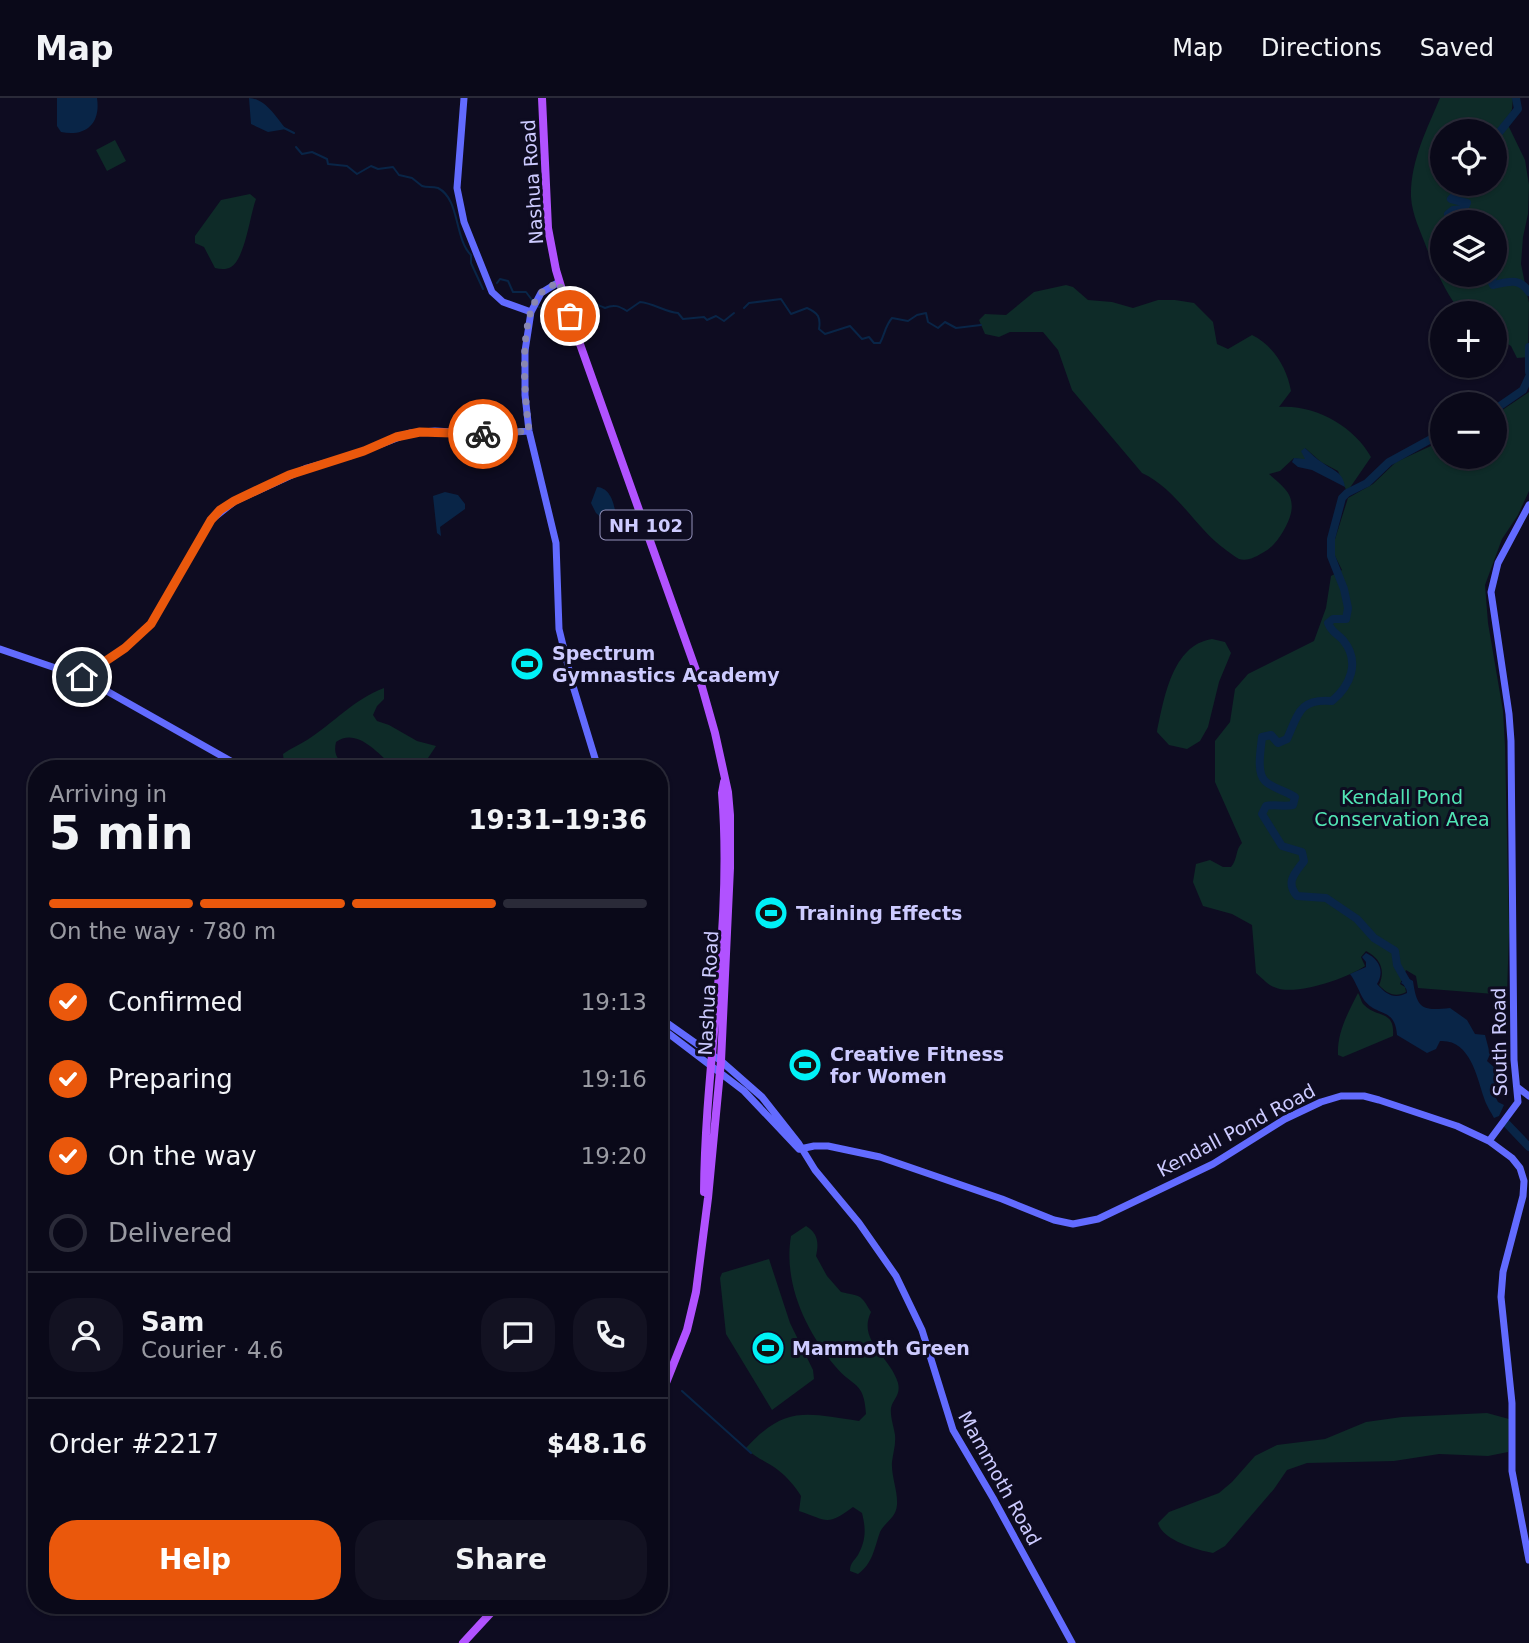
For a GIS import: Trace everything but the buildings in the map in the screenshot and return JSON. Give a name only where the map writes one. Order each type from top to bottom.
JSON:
[{"type":"main road","name":"Nashua Road","points":[[542,98],[546,203],[551,247],[559,282],[702,687],[727,792],[731,842],[721,1061],[708,1198],[705,1205]]},
{"type":"main road","name":"Nashua Road","points":[[668,1380],[693,1307],[705,1205],[711,1059],[723,894],[724,782]]},
{"type":"main road","points":[[463,1643],[490,1614]]},
{"type":"street","points":[[464,98],[457,192],[464,222],[492,292],[503,302],[531,312]]},
{"type":"street","points":[[559,282],[541,293],[531,312],[524,380],[529,431],[556,543],[559,629],[572,685],[595,760]]},
{"type":"street","points":[[82,677],[125,648],[151,624],[211,520],[234,501],[307,468],[364,451],[410,433],[435,431],[489,434],[529,431]]},
{"type":"street","name":"South Road","points":[[1489,1141],[1518,1102],[1514,1041],[1511,741],[1491,592],[1498,563],[1529,505]]},
{"type":"street","points":[[0,649],[82,677],[229,760]]},
{"type":"street","name":"Mammoth Road","points":[[668,1024],[711,1059],[719,1071],[744,1091],[800,1149],[859,1223],[896,1276],[924,1336],[953,1430],[1072,1643]]},
{"type":"street","name":"Mammoth Road","points":[[668,1032],[711,1059],[721,1061],[762,1097],[799,1144],[800,1149]]},
{"type":"street","points":[[1517,1087],[1529,1097],[1518,1102]]},
{"type":"street","name":"Kendall Pond Road","points":[[800,1149],[828,1146],[880,1157],[1054,1220],[1073,1224],[1098,1219],[1213,1164],[1285,1119],[1341,1096],[1364,1096],[1379,1100],[1457,1126],[1489,1141]]},
{"type":"street","points":[[1489,1141],[1512,1158],[1520,1168],[1524,1181],[1523,1196],[1503,1272],[1501,1297],[1512,1412],[1512,1471],[1529,1560]]},
{"type":"green space","points":[[1440,98],[1513,98],[1507,123],[1507,119],[1431,119]]},
{"type":"green space","points":[[1430,122],[1430,196],[1507,196],[1507,123],[1525,160],[1529,185],[1521,264],[1529,303],[1528,357],[1517,358],[1507,344],[1507,301],[1453,301],[1445,287],[1507,287],[1507,210],[1430,210],[1430,256],[1417,223],[1411,197],[1413,171]]},
{"type":"green space","points":[[115,140],[126,161],[107,171],[96,150]]},
{"type":"green space","points":[[250,194],[256,199],[240,255],[231,267],[215,268],[204,247],[195,243],[195,236],[221,200]]},
{"type":"green space","points":[[1066,285],[1073,287],[1088,300],[1112,302],[1133,308],[1158,300],[1194,303],[1213,322],[1217,344],[1228,349],[1252,335],[1260,339],[1278,358],[1291,391],[1279,407],[1306,409],[1332,419],[1354,436],[1371,457],[1347,492],[1338,471],[1321,462],[1305,448],[1305,460],[1294,458],[1280,471],[1269,474],[1289,495],[1291,513],[1273,545],[1255,557],[1242,560],[1237,558],[1215,541],[1166,489],[1142,473],[1072,390],[1058,350],[1043,332],[1010,332],[999,337],[985,334],[979,320],[985,314],[1006,315],[1034,292]]},
{"type":"green space","name":"Kendall Pond Conservation Area","points":[[1529,392],[1529,491],[1518,515],[1502,539],[1485,585],[1488,623],[1503,711],[1505,746],[1509,932],[1507,995],[1418,988],[1416,976],[1406,970],[1400,984],[1405,987],[1406,992],[1391,994],[1379,985],[1382,969],[1375,957],[1366,951],[1361,957],[1365,966],[1346,976],[1321,985],[1294,990],[1274,987],[1256,973],[1252,925],[1232,914],[1203,906],[1193,882],[1196,864],[1210,860],[1223,867],[1231,867],[1242,843],[1215,782],[1215,741],[1230,722],[1235,689],[1248,674],[1314,641],[1326,608],[1331,576],[1342,570],[1335,556],[1335,539],[1348,498],[1373,484],[1396,462],[1430,446],[1430,469],[1507,469],[1507,407]]},
{"type":"green space","points":[[1212,639],[1225,642],[1231,653],[1219,682],[1208,727],[1200,741],[1187,749],[1169,745],[1157,732],[1172,675],[1188,651],[1198,643]]},
{"type":"green space","points":[[384,688],[384,699],[373,715],[377,721],[417,741],[436,746],[428,760],[386,760],[360,740],[344,738],[336,742],[335,747],[340,760],[284,760],[283,754]]},
{"type":"green space","points":[[1358,993],[1368,1009],[1388,1018],[1393,1027],[1393,1036],[1343,1057],[1338,1055],[1339,1038]]},
{"type":"green space","points":[[806,1226],[815,1235],[816,1256],[827,1276],[841,1292],[862,1299],[871,1312],[868,1332],[894,1373],[899,1387],[891,1411],[895,1435],[892,1467],[897,1505],[893,1517],[880,1532],[870,1560],[858,1574],[850,1571],[864,1539],[862,1513],[853,1507],[838,1517],[827,1520],[799,1511],[801,1496],[793,1485],[778,1470],[746,1448],[773,1424],[786,1418],[811,1415],[859,1421],[866,1414],[860,1390],[841,1373],[824,1352],[799,1306],[790,1271],[789,1254],[791,1236]]},
{"type":"green space","name":"Mammoth Green","points":[[769,1259],[790,1323],[813,1370],[814,1379],[772,1410],[726,1334],[720,1278],[722,1273]]},
{"type":"green space","points":[[1487,1413],[1509,1419],[1508,1452],[1488,1456],[1439,1454],[1394,1461],[1307,1463],[1287,1470],[1225,1546],[1213,1553],[1173,1539],[1158,1523],[1169,1512],[1219,1493],[1255,1456],[1277,1445],[1325,1439],[1366,1422],[1402,1417]]},
{"type":"water","points":[[57,98],[97,98],[98,107],[94,122],[84,130],[61,132],[57,126]]},
{"type":"water","points":[[249,98],[266,105],[286,129],[268,132],[251,124]]},
{"type":"water","points":[[1305,448],[1340,475],[1345,487],[1292,462],[1294,458],[1305,459],[1301,451]]},
{"type":"water","points":[[597,487],[607,492],[615,510],[612,517],[604,520],[596,513],[591,503]]},
{"type":"water","points":[[445,492],[458,495],[465,504],[465,509],[440,527],[441,536],[437,533],[433,496]]},
{"type":"water","points":[[1366,953],[1379,966],[1377,984],[1387,993],[1398,996],[1407,993],[1406,986],[1401,983],[1406,977],[1413,981],[1422,1006],[1433,1009],[1450,1008],[1467,1020],[1475,1034],[1485,1035],[1490,1054],[1487,1061],[1496,1069],[1498,1083],[1494,1094],[1498,1102],[1504,1105],[1499,1116],[1494,1118],[1471,1061],[1459,1046],[1440,1041],[1436,1049],[1427,1053],[1397,1035],[1393,1020],[1364,1000],[1350,974],[1366,967],[1362,957]]},
{"type":"waterway","points":[[1507,123],[1518,109],[1516,98]]},
{"type":"waterway","points":[[284,128],[294,133]]},
{"type":"waterway","points":[[296,147],[302,154],[312,152],[327,159],[328,164],[347,166],[357,174],[371,166],[378,169],[393,167],[399,175],[412,178],[422,186],[438,188],[445,193],[454,210],[462,239],[471,255],[471,263],[483,289]]},
{"type":"waterway","points":[[1453,210],[1464,209],[1467,203],[1451,199],[1454,196]]},
{"type":"waterway","points":[[497,283],[500,279],[508,281],[513,292],[526,292],[532,300]]},
{"type":"waterway","points":[[1507,282],[1517,282],[1529,292]]},
{"type":"waterway","points":[[744,308],[749,303],[781,299],[791,314],[807,308],[814,312],[820,321],[819,329],[825,334],[850,326],[862,339],[869,337],[874,343],[880,343],[892,318],[908,321],[926,313],[928,322],[938,328],[945,322],[956,328],[981,325]]},
{"type":"waterway","points":[[573,305],[583,309],[594,305],[605,308],[616,306],[627,311],[640,302],[678,313],[683,319],[704,317],[707,320],[716,316],[724,321],[734,313]]},
{"type":"waterway","points":[[539,307],[553,316],[560,313]]},
{"type":"waterway","points":[[1529,347],[1529,372]]},
{"type":"waterway","points":[[1507,401],[1523,390],[1529,377]]},
{"type":"waterway","points":[[1409,986],[1397,965],[1395,951],[1374,938],[1357,919],[1326,898],[1297,896],[1293,891],[1293,878],[1304,861],[1302,852],[1282,846],[1262,814],[1266,806],[1293,805],[1295,797],[1265,781],[1260,760],[1262,737],[1271,735],[1278,743],[1287,739],[1301,710],[1313,702],[1332,701],[1344,688],[1351,673],[1348,648],[1328,623],[1333,619],[1346,619],[1348,608],[1344,589],[1331,556],[1331,539],[1342,498],[1367,483],[1389,462],[1430,440]]},
{"type":"waterway","points":[[1507,1124],[1529,1147]]},
{"type":"waterway","points":[[682,1391],[751,1453]]},
{"type":"way so far","points":[[483,434],[529,431],[524,380],[525,351],[531,312],[538,296],[559,282],[570,316]]},
{"type":"place","name":"Spectrum Gymnastics Academy","points":[[527,664]]},
{"type":"place","name":"Training Effects","points":[[771,913]]},
{"type":"place","name":"Creative Fitness for Women","points":[[805,1065]]},
{"type":"place","name":"Mammoth Green","points":[[768,1348]]},
{"type":"route","points":[[82,677],[125,648],[151,624],[163,608],[211,520],[234,501],[307,468],[350,456],[410,433],[435,431],[483,434]]}]
